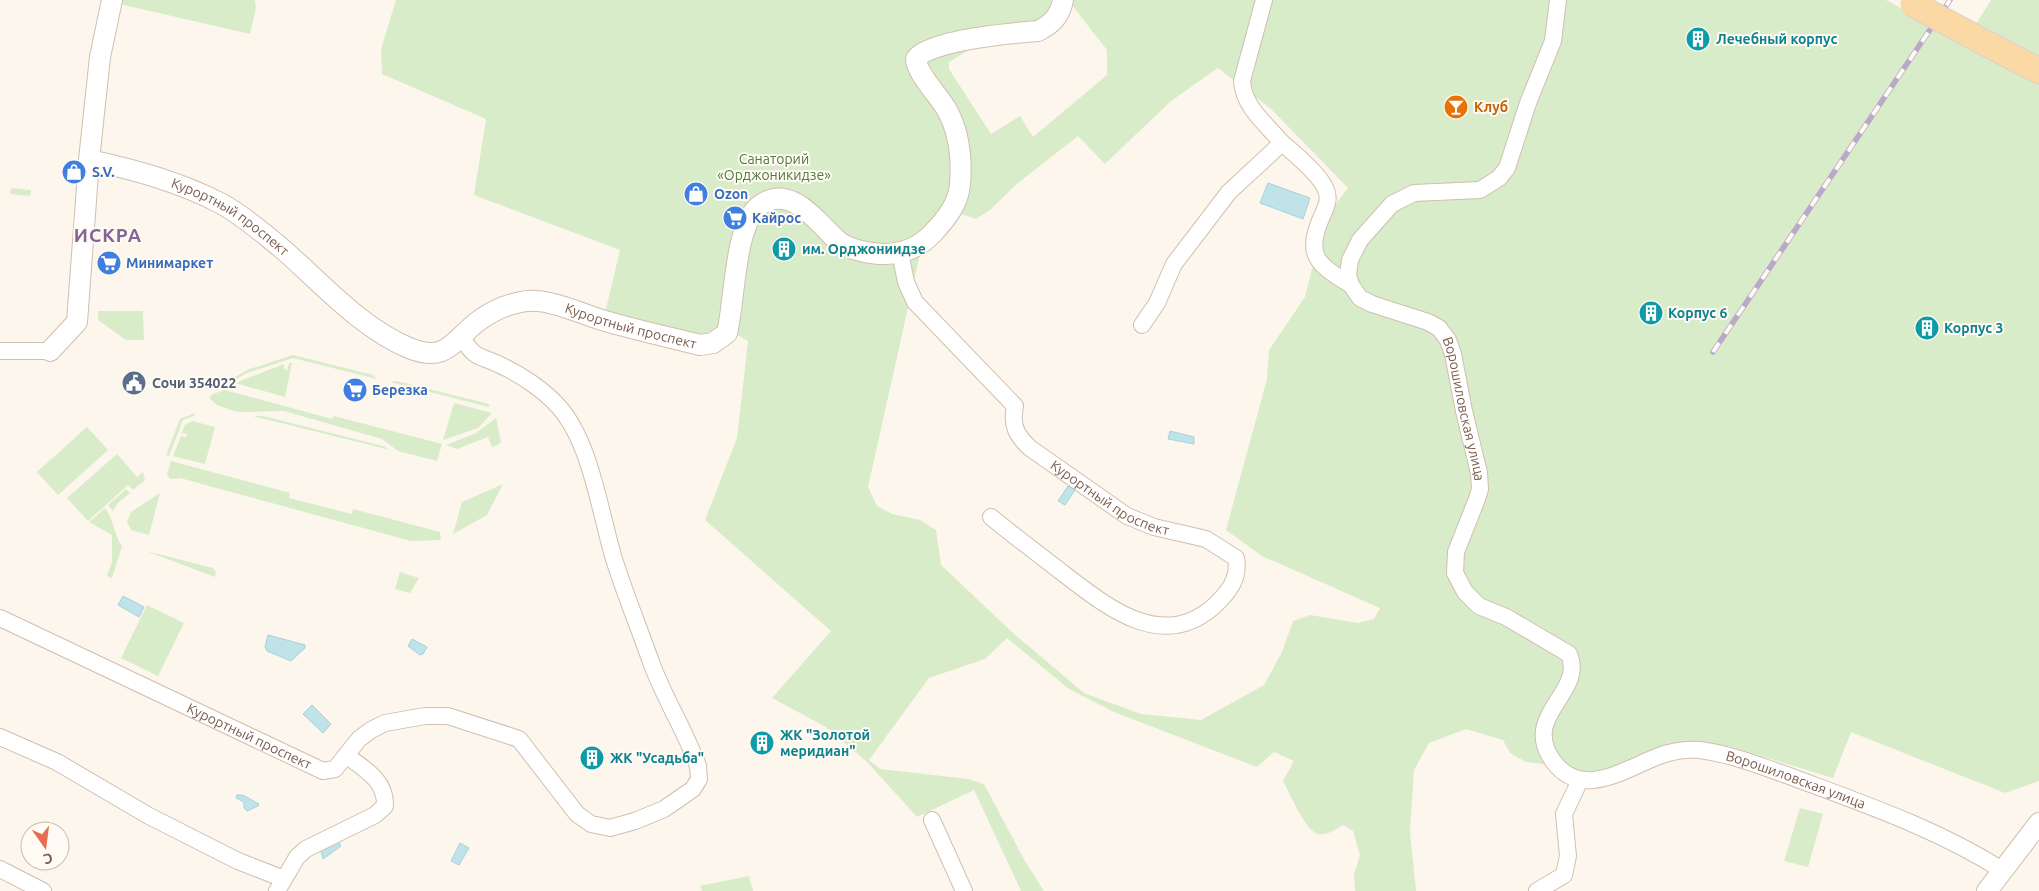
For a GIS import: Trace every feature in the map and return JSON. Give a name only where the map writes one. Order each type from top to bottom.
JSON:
[{"type":"main road","points":[[1908,2],[2036,69]]},
{"type":"street","points":[[0,351],[50,351],[77,322],[89,160],[101,45],[112,0]]},
{"type":"street","name":"Курортный проспект","points":[[89,160],[138,170],[218,202],[279,246],[348,308],[379,331],[411,349],[430,353],[442,352],[462,338],[477,322],[507,305],[527,300],[560,307],[602,320],[700,345],[713,343],[727,333],[738,258],[750,217],[758,208],[772,201],[790,200],[801,206],[838,242],[851,248],[882,255],[900,253],[922,245],[944,221],[956,201],[960,186],[960,155],[956,134],[948,111],[916,63],[919,54],[959,41],[1038,30],[1049,25],[1058,15],[1063,0]]},
{"type":"street","points":[[1264,0],[1242,81],[1242,91],[1248,104],[1282,143],[1314,173],[1326,189],[1328,202],[1313,241],[1315,254],[1325,269],[1351,285]]},
{"type":"street","points":[[1351,285],[1348,275],[1350,260],[1360,240],[1392,204],[1414,193],[1480,190],[1499,178],[1507,168],[1528,103],[1553,41],[1558,0]]},
{"type":"street","points":[[1142,325],[1157,302],[1174,264],[1229,192],[1282,143]]},
{"type":"street","name":"Курортный проспект","points":[[900,253],[906,282],[915,302],[1015,406],[1012,421],[1018,437],[1030,448],[1127,516],[1154,526],[1206,539],[1236,558],[1238,570],[1227,594],[1205,614],[1182,624],[1153,625],[1129,619],[1106,606],[991,517]]},
{"type":"street","name":"Ворошиловская улица","points":[[1351,285],[1360,298],[1372,304],[1428,322],[1439,328],[1448,340],[1457,368],[1464,411],[1480,473],[1480,489],[1456,552],[1455,573],[1465,592],[1479,606],[1506,616],[1569,654],[1573,672],[1568,684],[1546,718],[1543,732],[1546,747],[1552,760],[1568,776],[1580,780],[1616,776],[1658,756],[1674,751],[1697,750],[1726,754],[1820,786],[1937,834],[1971,851],[2002,870]]},
{"type":"street","name":"Курортный проспект","points":[[0,618],[316,769],[323,771],[335,769],[359,739],[371,730],[384,724],[425,716],[448,716],[519,739],[577,814],[591,824],[610,828],[635,821],[664,809],[693,789],[699,779],[698,766],[694,754],[661,690],[614,559],[593,480],[575,432],[559,407],[539,390],[500,365],[482,359],[471,352],[462,338]]},
{"type":"street","points":[[0,738],[57,762],[149,816],[281,885],[297,857],[306,849],[375,815],[385,806],[382,785],[347,756]]},
{"type":"street","points":[[1537,891],[1564,875],[1568,856],[1564,814],[1580,780]]},
{"type":"street","points":[[932,820],[964,891]]},
{"type":"street","points":[[1987,891],[2039,823]]},
{"type":"street","points":[[0,869],[43,891]]},
{"type":"green space","points":[[112,0],[255,0],[256,8],[250,34],[111,2]]},
{"type":"green space","name":"Санаторий «Орджоникидзе»","points":[[396,0],[1063,0],[1050,24],[984,41],[949,62],[949,69],[991,134],[1020,116],[1033,137],[1107,75],[1107,50],[1068,0],[1886,0],[2039,81],[2039,781],[2005,793],[1851,732],[1833,778],[1728,746],[1695,745],[1606,778],[1550,765],[1526,762],[1510,753],[1503,740],[1466,729],[1429,743],[1414,770],[1410,832],[1416,891],[1355,891],[1354,874],[1360,855],[1353,831],[1343,825],[1328,833],[1318,834],[1308,826],[1283,781],[1294,761],[1274,752],[1257,767],[1114,712],[1069,689],[1007,638],[985,659],[929,678],[869,760],[880,769],[968,779],[984,784],[1026,863],[1044,891],[1021,891],[974,790],[917,817],[868,763],[826,727],[772,698],[831,631],[705,520],[737,438],[748,341],[721,326],[701,336],[604,317],[620,250],[474,195],[486,119],[382,74],[381,49]],"holes":[[[1218,68],[1271,109],[1348,188],[1332,209],[1319,242],[1305,297],[1269,350],[1267,379],[1226,530],[1262,556],[1380,608],[1374,619],[1358,623],[1310,615],[1293,621],[1282,652],[1264,685],[1201,720],[1141,714],[1084,693],[1013,633],[941,565],[936,530],[920,520],[892,514],[877,506],[868,487],[922,245],[956,202],[961,214],[976,219],[990,210],[1018,183],[1078,136],[1105,164],[1171,101]]]},
{"type":"green space","points":[[1991,0],[2039,0],[2039,70],[1983,36],[1976,24]]},
{"type":"green space","points":[[11,188],[31,190],[30,196],[10,194]]},
{"type":"green space","points":[[98,311],[143,311],[144,340],[126,340],[98,320]]},
{"type":"green space","points":[[293,355],[373,375],[377,379],[293,358],[247,373],[216,391],[215,389],[247,370]]},
{"type":"green space","points":[[289,363],[292,363],[285,397],[235,383],[284,364],[284,368],[287,371]]},
{"type":"green space","points":[[397,381],[489,404],[489,407],[390,382]]},
{"type":"green space","points":[[225,390],[332,419],[334,416],[442,444],[437,461],[398,451],[382,439],[284,411],[237,412],[217,405],[209,398],[213,394]]},
{"type":"green space","points":[[454,403],[492,413],[478,428],[443,440]]},
{"type":"green space","points":[[195,413],[194,416],[183,420],[169,456],[166,455],[180,419]]},
{"type":"green space","points":[[253,416],[263,416],[383,446],[390,450]]},
{"type":"green space","points":[[496,418],[501,443],[492,447],[488,437],[457,449],[446,445],[476,433]]},
{"type":"green space","points":[[192,421],[215,427],[205,464],[173,456],[181,436],[186,437],[187,434],[182,433],[185,425]]},
{"type":"green space","points":[[87,427],[108,450],[58,495],[37,472]]},
{"type":"green space","points":[[117,454],[137,477],[143,472],[145,480],[133,490],[128,485],[88,521],[67,498]]},
{"type":"green space","points":[[171,461],[290,493],[289,498],[352,514],[353,509],[440,532],[441,540],[411,541],[180,478],[170,479],[167,474]]},
{"type":"green space","points":[[503,484],[487,515],[453,534],[462,502]]},
{"type":"green space","points":[[126,489],[130,493],[118,503],[113,511],[108,505]]},
{"type":"green space","points":[[160,493],[149,535],[131,530],[127,522],[131,512]]},
{"type":"green space","points":[[105,508],[122,546],[112,578],[107,576],[112,562],[112,535],[89,522]]},
{"type":"green space","points":[[146,551],[213,568],[216,572],[215,577]]},
{"type":"green space","points":[[400,572],[419,578],[410,593],[395,589]]},
{"type":"green space","points":[[147,605],[184,623],[158,676],[121,658]]},
{"type":"green space","points":[[1800,808],[1823,814],[1808,867],[1784,861]]},
{"type":"green space","points":[[749,876],[753,891],[702,891],[700,886]]},
{"type":"water","points":[[1268,183],[1310,198],[1303,219],[1260,203]]},
{"type":"water","points":[[1170,431],[1194,437],[1194,444],[1168,439]]},
{"type":"water","points":[[1068,486],[1075,490],[1065,505],[1058,501]]},
{"type":"water","points":[[123,596],[144,607],[139,617],[118,605]]},
{"type":"water","points":[[268,635],[305,645],[305,648],[291,661],[267,651],[265,647]]},
{"type":"water","points":[[412,639],[427,647],[423,654],[420,655],[408,646]]},
{"type":"water","points":[[312,705],[331,724],[323,733],[303,714]]},
{"type":"water","points":[[237,795],[243,795],[259,804],[247,811],[244,808],[244,802],[236,798]]},
{"type":"water","points":[[338,841],[341,846],[323,859],[321,849]]},
{"type":"water","points":[[460,843],[469,848],[459,865],[451,861]]},
{"type":"railway","points":[[1713,352],[1950,0]]},
{"type":"place","name":"Лечебный корпус","points":[[1698,39]]},
{"type":"place","name":"Клуб","points":[[1456,107]]},
{"type":"place","name":"S.V.","points":[[74,172]]},
{"type":"place","name":"Ozon","points":[[696,194]]},
{"type":"place","name":"Кайрос","points":[[735,218]]},
{"type":"place","name":"им. Орджониидзе","points":[[784,249]]},
{"type":"place","name":"Минимаркет","points":[[109,263]]},
{"type":"place","name":"Корпус 6","points":[[1651,313]]},
{"type":"place","name":"Корпус 3","points":[[1927,328]]},
{"type":"place","name":"Сочи 354022","points":[[134,383]]},
{"type":"place","name":"Березка","points":[[355,390]]},
{"type":"place","name":"ЖК \"Золотой меридиан\"","points":[[762,743]]},
{"type":"place","name":"ЖК \"Усадьба\"","points":[[592,758]]},
{"type":"district","name":"ИСКРА","points":[[108,235]]}]
